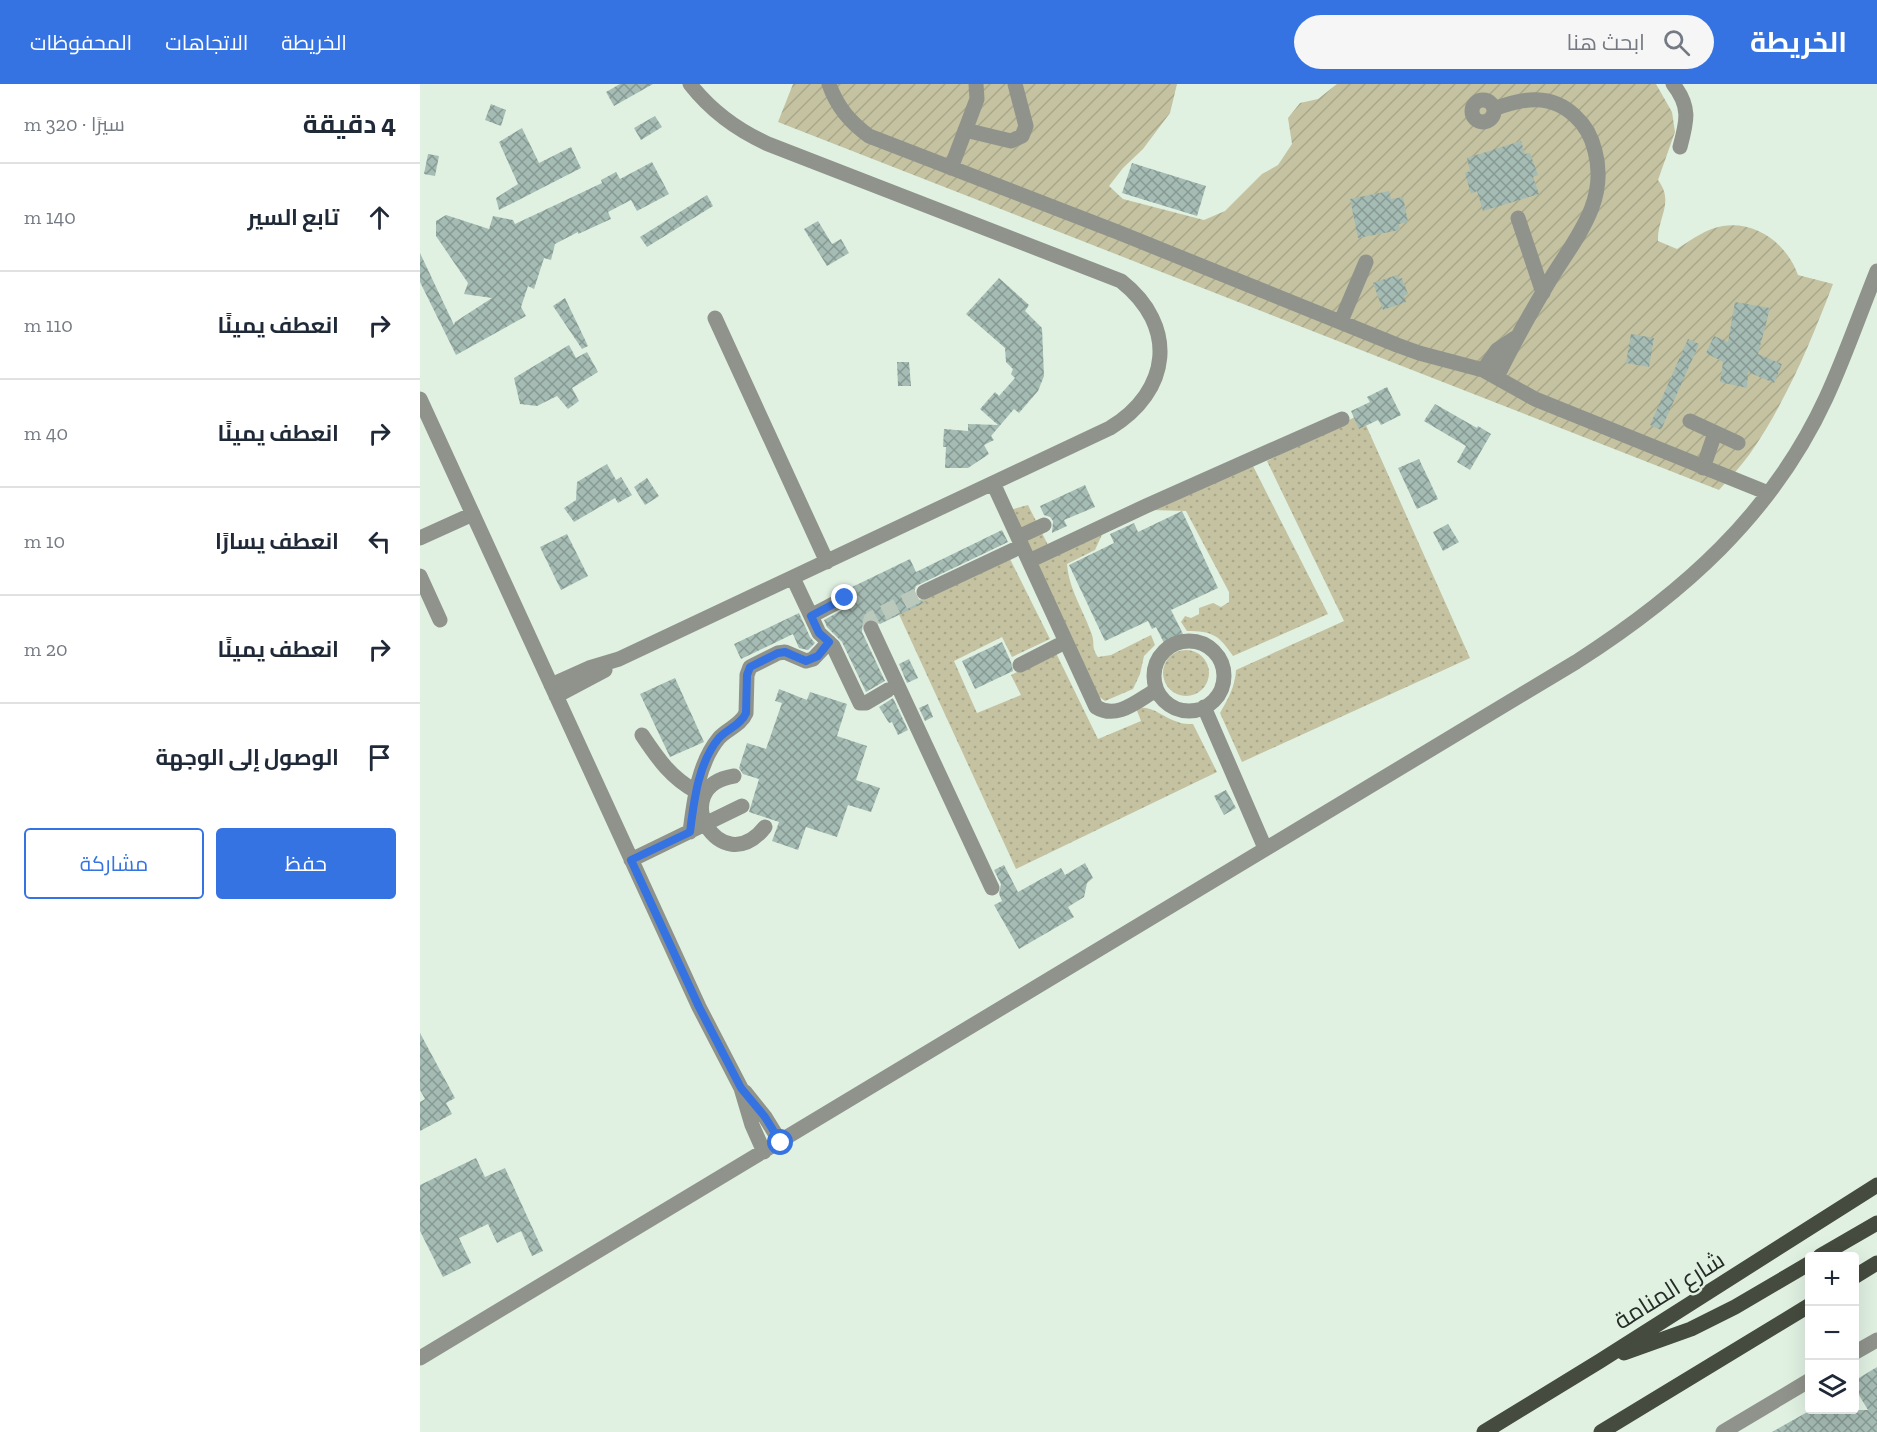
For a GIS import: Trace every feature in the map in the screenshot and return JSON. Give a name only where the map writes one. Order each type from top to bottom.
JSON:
[{"type":"main road","name":"شارع المنامة","points":[[1484,1432],[1877,1185]]},
{"type":"main road","points":[[1828,1252],[1877,1223]]},
{"type":"main road","points":[[1859,1274],[1877,1263]]},
{"type":"main road","points":[[1600,1361],[1692,1329],[1805,1265]]},
{"type":"main road","points":[[1604,1431],[1807,1306]]},
{"type":"street","points":[[554,690],[596,676],[619,659],[1110,428],[1127,418],[1142,404],[1152,386],[1158,368],[1160,348],[1156,328],[1148,309],[1136,293],[1121,281],[748,135],[712,109],[690,84]]},
{"type":"street","points":[[829,84],[843,112],[869,136],[1419,353],[1490,374],[1535,399],[1768,493]]},
{"type":"street","points":[[951,168],[977,99],[976,84]]},
{"type":"street","points":[[965,130],[1011,141],[1022,136],[1026,126],[1015,84]]},
{"type":"street","points":[[1673,84],[1684,101],[1686,112],[1686,123],[1680,147]]},
{"type":"street","points":[[1490,374],[1497,350],[1515,338],[1591,214],[1599,180],[1597,157],[1583,124],[1567,109],[1536,99],[1524,99],[1494,109]]},
{"type":"street","points":[[1518,218],[1543,293]]},
{"type":"street","points":[[1341,321],[1366,262]]},
{"type":"street","points":[[420,1358],[781,1143],[1265,848],[1576,662],[1639,621],[1712,559],[1768,493],[1804,440],[1826,398],[1877,271]]},
{"type":"street","points":[[715,318],[827,562]]},
{"type":"street","points":[[420,399],[699,1007],[741,1088],[752,1125],[764,1152]]},
{"type":"street","points":[[1029,561],[1342,419]]},
{"type":"street","points":[[1690,421],[1738,443]]},
{"type":"street","points":[[1703,468],[1715,433]]},
{"type":"street","points":[[993,483],[1096,707],[1104,712],[1115,713],[1156,690]]},
{"type":"street","points":[[420,538],[473,514]]},
{"type":"street","points":[[924,592],[1020,542],[1044,525]]},
{"type":"street","points":[[420,576],[440,620]]},
{"type":"street","points":[[793,578],[819,633],[829,642],[860,703],[866,703],[888,690]]},
{"type":"street","points":[[811,616],[845,598]]},
{"type":"street","points":[[871,628],[992,888]]},
{"type":"street","points":[[1198,641],[1215,652],[1224,669],[1222,687],[1212,702],[1204,707],[1186,711],[1176,709],[1161,698],[1156,690],[1154,670],[1162,652],[1179,642],[1198,641]]},
{"type":"street","points":[[690,832],[702,769],[712,747],[720,737],[745,716],[747,675],[750,667],[778,653],[785,652],[806,661],[813,660],[829,642]]},
{"type":"street","points":[[1020,665],[1065,642]]},
{"type":"street","points":[[1204,707],[1265,848]]},
{"type":"street","points":[[642,735],[666,770],[697,792]]},
{"type":"street","points":[[734,776],[718,780],[706,792],[701,808],[705,825],[715,837],[738,843],[753,838],[765,826]]},
{"type":"street","points":[[631,860],[742,806]]},
{"type":"street","points":[[741,1088],[765,1117],[781,1143]]},
{"type":"street","points":[[1859,1350],[1877,1340]]},
{"type":"street","points":[[1723,1432],[1740,1426],[1805,1383]]},
{"type":"shaded area","points":[[793,84],[1177,84],[1170,113],[1143,149],[1123,168],[1109,186],[1123,199],[1204,220],[1225,211],[1262,174],[1278,165],[1292,144],[1288,118],[1300,103],[1318,99],[1337,84],[1656,84],[1672,112],[1675,132],[1658,180],[1663,188],[1665,203],[1658,241],[1677,249],[1717,227],[1736,225],[1748,227],[1769,237],[1778,245],[1793,264],[1798,275],[1833,284],[1786,393],[1749,455],[1719,490],[778,122]]},
{"type":"shaded area","points":[[1361,414],[1470,658],[1242,762],[1220,713],[1233,687],[1236,670],[1344,621],[1267,461]]},
{"type":"shaded area","points":[[1252,464],[1328,614],[1233,656],[1219,639],[1209,633],[1187,631],[1181,622],[1185,616],[1191,618],[1199,614],[1199,608],[1213,603],[1221,607],[1229,602],[1229,592],[1186,511],[1150,510]]},
{"type":"shaded area","points":[[1028,505],[1052,553],[1105,528],[1095,550],[1067,564],[1068,574],[1092,635],[1098,657],[1111,655],[1151,635],[1155,645],[1144,656],[1140,674],[1133,689],[1105,701],[1090,690],[1006,511]]},
{"type":"shaded area","points":[[1010,559],[1050,639],[1012,657],[1002,637],[954,661],[977,713],[1021,695],[1011,675],[1056,653],[1098,739],[1141,721],[1136,708],[1148,708],[1180,723],[1193,724],[1217,772],[1016,869],[897,610]]},
{"type":"shaded area","points":[[1186,650],[1202,657],[1209,673],[1202,689],[1186,696],[1170,689],[1163,673],[1170,657]]},
{"type":"building","points":[[620,84],[653,84],[614,106],[606,92]]},
{"type":"building","points":[[491,104],[506,110],[501,126],[485,120]]},
{"type":"building","points":[[655,116],[662,127],[641,140],[634,128]]},
{"type":"building","points":[[522,128],[539,163],[571,147],[581,168],[499,210],[496,198],[518,184],[499,142]]},
{"type":"building","points":[[1521,141],[1525,154],[1530,153],[1538,175],[1533,177],[1539,194],[1483,211],[1477,191],[1471,194],[1465,173],[1470,171],[1467,158]]},
{"type":"building","points":[[428,154],[439,156],[435,176],[424,174]]},
{"type":"building","points":[[652,162],[669,194],[637,211],[631,200],[608,212],[611,219],[555,244],[551,260],[544,258],[534,289],[528,286],[521,307],[526,316],[456,355],[420,282],[420,253],[454,325],[455,322],[492,298],[464,294],[468,283],[436,236],[436,221],[446,215],[489,229],[493,216],[513,220],[515,224],[602,183],[601,180],[616,172],[620,179]]},
{"type":"building","points":[[1132,163],[1206,186],[1197,216],[1122,193]]},
{"type":"building","points":[[1389,191],[1391,199],[1403,197],[1408,222],[1399,224],[1400,230],[1358,238],[1350,199]]},
{"type":"building","points":[[707,195],[713,206],[647,247],[640,237]]},
{"type":"building","points":[[818,221],[832,244],[841,239],[849,253],[827,266],[804,229]]},
{"type":"building","points":[[1397,275],[1399,279],[1402,278],[1408,294],[1404,296],[1406,302],[1383,310],[1373,283]]},
{"type":"building","points":[[999,278],[1029,305],[1025,311],[1042,328],[1044,376],[1038,391],[1019,413],[1014,409],[991,436],[994,440],[984,445],[989,454],[968,468],[945,468],[944,429],[968,431],[968,424],[998,425],[980,409],[995,392],[999,396],[1015,378],[1011,374],[1013,369],[1006,362],[1005,348],[966,314]]},
{"type":"building","points":[[565,298],[588,346],[582,349],[553,306]]},
{"type":"building","points":[[1735,302],[1770,308],[1758,354],[1782,364],[1774,383],[1748,372],[1747,388],[1720,382],[1723,362],[1706,353],[1714,336],[1728,342]]},
{"type":"building","points":[[1631,334],[1654,338],[1649,367],[1626,363]]},
{"type":"building","points":[[1688,339],[1699,344],[1661,430],[1650,425]]},
{"type":"building","points":[[569,345],[576,358],[587,352],[598,372],[572,388],[579,401],[568,409],[557,396],[537,406],[520,404],[514,378]]},
{"type":"building","points":[[897,362],[909,362],[911,386],[898,386]]},
{"type":"building","points":[[1387,387],[1401,415],[1381,425],[1378,420],[1359,429],[1351,411],[1370,402],[1367,397]]},
{"type":"building","points":[[1435,404],[1491,434],[1470,470],[1457,462],[1466,446],[1424,421]]},
{"type":"building","points":[[1419,459],[1438,499],[1417,509],[1398,468]]},
{"type":"building","points":[[607,464],[616,480],[621,477],[632,495],[618,503],[615,498],[574,522],[564,508],[576,500],[577,482]]},
{"type":"building","points":[[647,478],[659,496],[645,505],[634,487]]},
{"type":"building","points":[[1085,485],[1095,507],[1064,520],[1067,526],[1052,533],[1053,521],[1044,515],[1040,506]]},
{"type":"building","points":[[1182,511],[1218,588],[1171,610],[1185,638],[1166,647],[1156,627],[1152,629],[1148,621],[1105,641],[1069,565],[1114,543],[1110,534],[1134,523],[1138,532]]},
{"type":"building","points":[[1448,524],[1459,542],[1443,551],[1433,532]]},
{"type":"building","points":[[1002,530],[1008,542],[916,586],[915,597],[923,602],[928,601],[880,624],[872,618],[863,622],[862,632],[885,681],[866,692],[842,642],[827,627],[824,620],[853,604],[854,594],[848,589],[910,559],[916,572]]},
{"type":"building","points":[[567,534],[588,576],[561,590],[540,547]]},
{"type":"building","points":[[799,613],[815,643],[808,650],[799,648],[793,634],[741,659],[734,644]]},
{"type":"building","points":[[1002,642],[1013,671],[975,689],[962,661]]},
{"type":"building","points":[[909,659],[918,678],[907,683],[899,664]]},
{"type":"building","points":[[675,678],[704,742],[670,757],[640,694]]},
{"type":"building","points":[[779,689],[807,700],[810,692],[847,704],[837,736],[867,746],[856,780],[880,788],[871,812],[848,805],[837,837],[806,827],[798,850],[772,841],[779,822],[749,812],[759,779],[743,774],[739,768],[747,743],[766,749],[782,703],[775,701]]},
{"type":"building","points":[[893,698],[908,730],[898,735],[892,722],[889,723],[879,707]]},
{"type":"building","points":[[928,704],[933,717],[925,721],[919,708]]},
{"type":"building","points":[[1226,790],[1236,808],[1224,815],[1214,796]]},
{"type":"building","points":[[1085,863],[1093,878],[1087,883],[1084,897],[1068,907],[1074,917],[1019,949],[994,905],[1002,901],[999,894],[1001,884],[994,870],[1004,865],[1018,892],[1061,868],[1065,875]]},
{"type":"building","points":[[420,1033],[455,1098],[446,1103],[452,1114],[420,1131],[420,1102],[425,1099],[420,1090]]},
{"type":"building","points":[[476,1158],[485,1177],[505,1168],[543,1251],[532,1256],[521,1231],[497,1243],[488,1224],[459,1238],[471,1263],[443,1277],[420,1231],[420,1185]]},
{"type":"building","points":[[1877,1367],[1877,1432],[1772,1432],[1805,1413],[1859,1414],[1859,1410],[1868,1410],[1859,1395],[1859,1378]]},
{"type":"tunnel","points":[[871,628],[871,619],[924,592]]},
{"type":"route","points":[[781,1143],[757,1105],[741,1088],[699,1007],[631,860],[690,832],[693,806],[702,769],[712,747],[720,737],[739,723],[746,713],[747,675],[750,667],[778,653],[785,652],[806,661],[813,660],[829,642],[819,633],[811,616],[845,598]]}]
